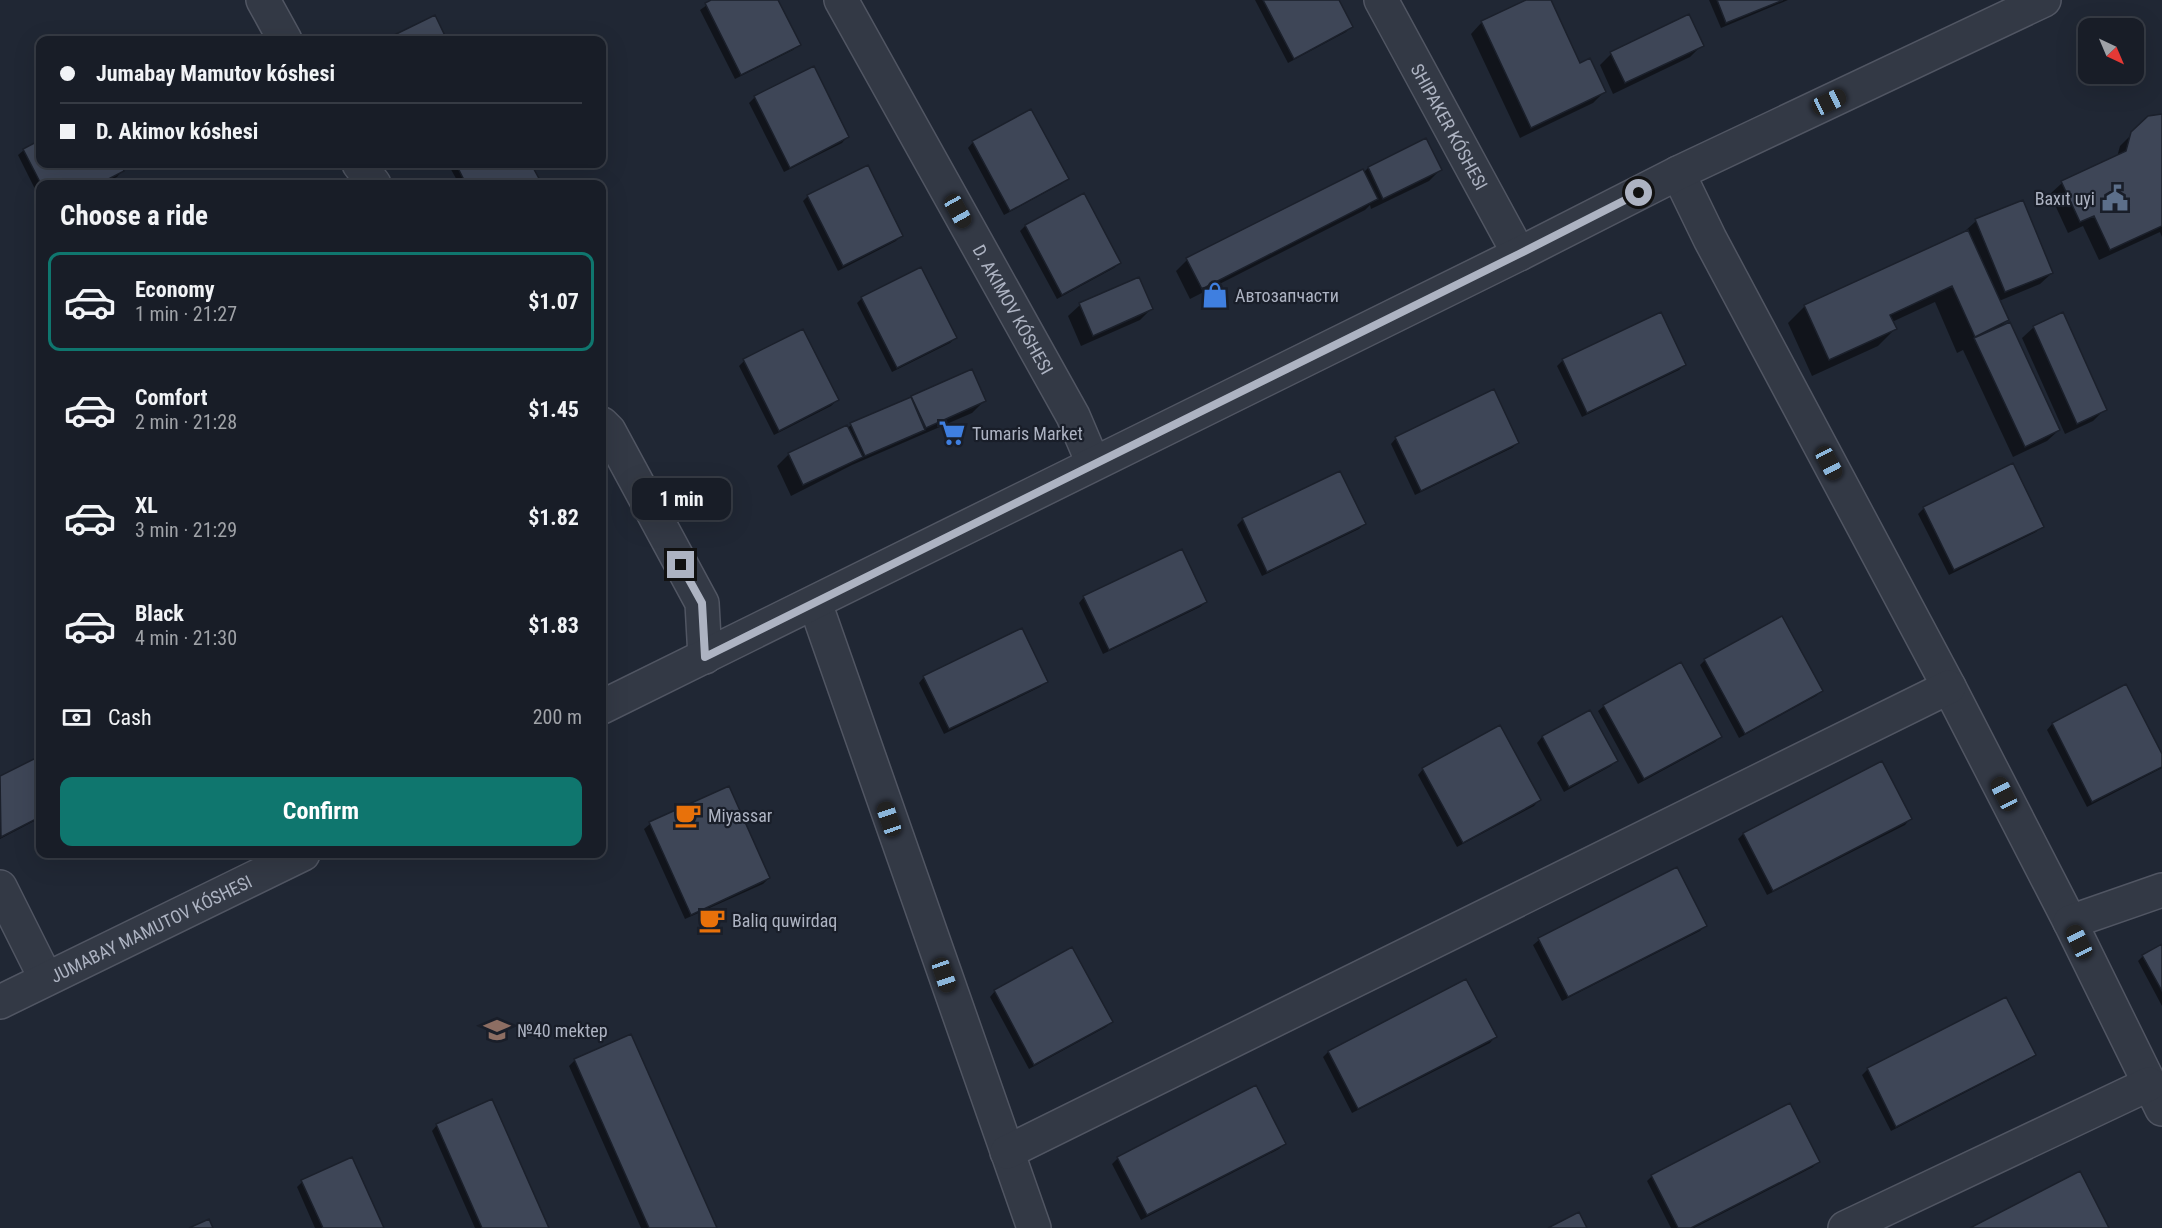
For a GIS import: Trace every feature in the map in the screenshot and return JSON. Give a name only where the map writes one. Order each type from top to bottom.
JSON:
[{"type":"street","points":[[263,0],[283,36]]},
{"type":"street","name":"D. AKIMOV KÓSHESI","points":[[841,0],[1073,416],[1094,463]]},
{"type":"street","points":[[1381,0],[1519,254]]},
{"type":"street","points":[[606,705],[1519,254],[1678,173],[2044,0]]},
{"type":"street","points":[[1678,173],[1710,239],[1949,687],[2070,922],[2156,1097],[1845,1228]]},
{"type":"street","points":[[606,428],[702,603],[705,657]]},
{"type":"street","points":[[814,603],[1034,1228]]},
{"type":"street","points":[[1007,1152],[1949,687]]},
{"type":"street","name":"JUMABAY MAMUTOV KÓSHESI","points":[[0,1002],[295,858]]},
{"type":"street","points":[[0,887],[46,979]]},
{"type":"street","points":[[2070,922],[2162,890]]},
{"type":"building","points":[[711,0],[778,0],[801,45],[741,75],[705,3]]},
{"type":"building","points":[[1263,0],[1339,0],[1353,27],[1294,59]]},
{"type":"building","points":[[1526,0],[1551,0],[1580,63],[1590,58],[1606,92],[1531,128],[1481,21]]},
{"type":"building","points":[[1717,0],[1783,0],[1726,23]]},
{"type":"building","points":[[1689,14],[1704,46],[1625,83],[1610,52]]},
{"type":"building","points":[[435,15],[445,36],[392,36]]},
{"type":"building","points":[[814,66],[849,137],[790,168],[754,96]]},
{"type":"building","points":[[1031,109],[1069,179],[1010,211],[972,141]]},
{"type":"building","name":"Baxıt uyi","points":[[2162,114],[2162,226],[2110,250],[2094,216],[2080,222],[2061,181],[2126,151],[2131,132],[2148,116]]},
{"type":"building","points":[[1426,138],[1442,170],[1383,199],[1368,167]]},
{"type":"building","points":[[36,142],[36,168],[122,168],[124,171],[107,180],[39,180],[23,149]]},
{"type":"building","points":[[868,165],[903,236],[843,266],[807,195]]},
{"type":"building","points":[[458,168],[533,168],[540,180],[464,180]]},
{"type":"building","points":[[1363,169],[1378,199],[1202,289],[1186,258]]},
{"type":"building","points":[[1084,193],[1121,263],[1062,295],[1025,225]]},
{"type":"building","points":[[2023,200],[2053,273],[2005,292],[1975,219]]},
{"type":"building","points":[[1968,230],[2009,320],[1975,337],[1952,286],[1890,315],[1897,329],[1829,360],[1804,305]]},
{"type":"building","points":[[921,267],[957,338],[897,368],[861,297]]},
{"type":"building","points":[[1139,277],[1153,309],[1093,336],[1079,303]]},
{"type":"building","points":[[1661,312],[1686,365],[1587,413],[1562,359]]},
{"type":"building","points":[[2063,312],[2107,410],[2077,424],[2033,326]]},
{"type":"building","points":[[2010,322],[2060,430],[2025,447],[1974,338]]},
{"type":"building","points":[[803,329],[839,400],[779,431],[743,359]]},
{"type":"building","points":[[972,369],[986,401],[926,428],[911,396]]},
{"type":"building","points":[[1494,389],[1519,443],[1421,491],[1395,437]]},
{"type":"building","points":[[911,397],[925,430],[865,456],[850,423]]},
{"type":"building","points":[[847,425],[863,457],[803,485],[788,453]]},
{"type":"building","points":[[2013,463],[2044,527],[1954,570],[1923,507]]},
{"type":"building","points":[[1340,471],[1366,524],[1267,572],[1242,518]]},
{"type":"building","points":[[1182,549],[1207,602],[1109,650],[1083,596]]},
{"type":"building","points":[[1782,616],[1823,691],[1745,734],[1704,659]]},
{"type":"building","points":[[1022,628],[1048,682],[949,729],[923,676]]},
{"type":"building","points":[[1681,662],[1722,737],[1644,779],[1603,705]]},
{"type":"building","points":[[2126,684],[2162,754],[2162,767],[2092,802],[2052,723]]},
{"type":"building","points":[[1590,710],[1618,761],[1569,787],[1542,736]]},
{"type":"building","points":[[1500,725],[1541,800],[1463,843],[1422,768]]},
{"type":"building","points":[[36,758],[36,819],[1,837],[0,776]]},
{"type":"building","points":[[1882,761],[1912,819],[1773,891],[1743,833]]},
{"type":"building","points":[[729,786],[770,878],[691,915],[649,822]]},
{"type":"building","points":[[1677,867],[1707,926],[1568,997],[1538,938]]},
{"type":"building","points":[[2162,944],[2162,991],[2142,955]]},
{"type":"building","points":[[1072,947],[1113,1022],[1034,1065],[994,990]]},
{"type":"building","points":[[1466,979],[1497,1037],[1358,1109],[1328,1051]]},
{"type":"building","points":[[2006,997],[2036,1055],[1896,1127],[1867,1068]]},
{"type":"building","points":[[631,1034],[717,1228],[649,1228],[574,1059]]},
{"type":"building","points":[[1256,1085],[1286,1144],[1147,1215],[1117,1157]]},
{"type":"building","points":[[492,1099],[549,1228],[482,1228],[436,1124]]},
{"type":"building","points":[[1790,1103],[1820,1162],[1691,1228],[1678,1228],[1651,1175]]},
{"type":"building","points":[[352,1157],[384,1228],[323,1228],[301,1180]]},
{"type":"building","points":[[2080,1171],[2109,1228],[1970,1228]]},
{"type":"building","points":[[1579,1212],[1587,1228],[1548,1228]]},
{"type":"building","points":[[209,1219],[213,1228],[189,1228]]},
{"type":"place","name":"Baxıt uyi","points":[[2115,198]]},
{"type":"place","name":"Автозапчасти","points":[[1215,295]]},
{"type":"place","name":"Tumaris Market","points":[[952,433]]},
{"type":"place","name":"Miyassar","points":[[688,815]]},
{"type":"place","name":"Baliq quwirdaq","points":[[712,920]]},
{"type":"place","name":"№40 mektep","points":[[497,1030]]},
{"type":"route","points":[[681,565],[702,603],[705,657],[1639,193]]}]
